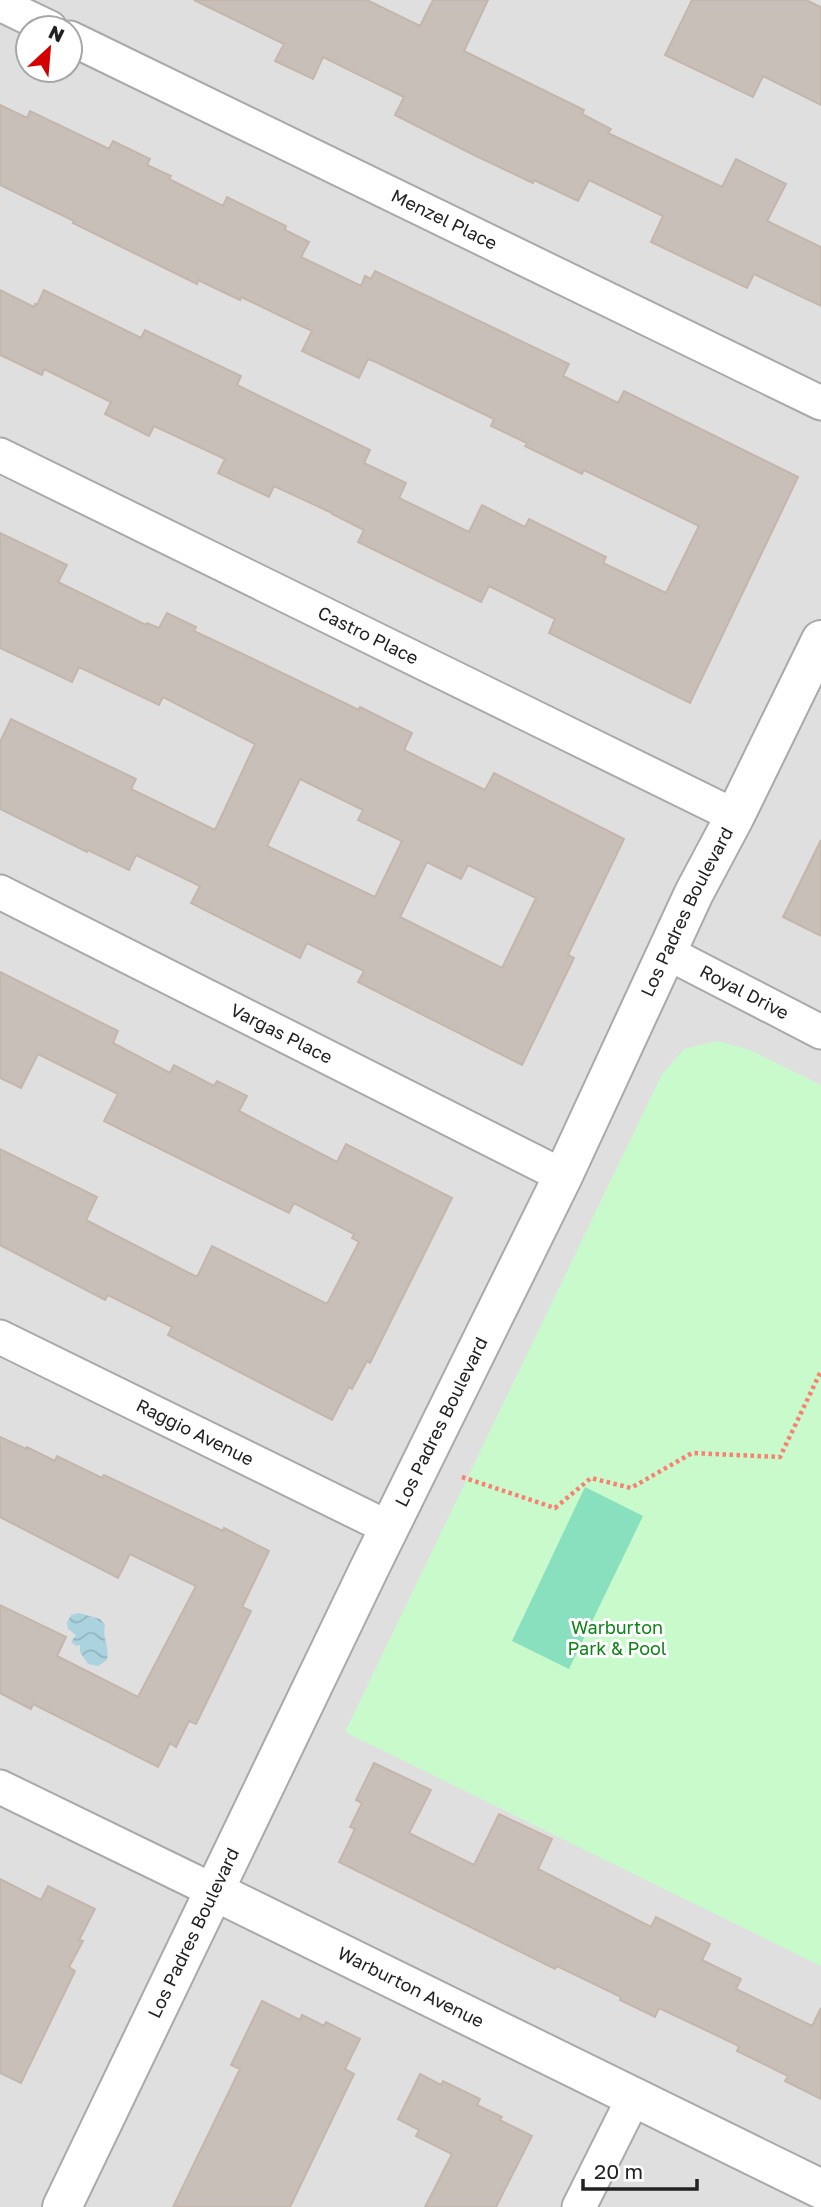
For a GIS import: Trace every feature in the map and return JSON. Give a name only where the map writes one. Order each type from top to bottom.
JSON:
[{"type":"street","points":[[0,4],[21,14]]},
{"type":"street","name":"Menzel Place","points":[[84,45],[821,403]]},
{"type":"street","name":"Castro Place","points":[[0,455],[735,817]]},
{"type":"street","name":"Los Padres Boulevard","points":[[62,2207],[389,1528],[563,1177],[694,893],[735,817],[821,640]]},
{"type":"street","name":"Vargas Place","points":[[0,892],[563,1177]]},
{"type":"street","name":"Royal Drive","points":[[666,952],[821,1032]]},
{"type":"street","name":"Raggio Avenue","points":[[0,1338],[389,1528]]},
{"type":"street","name":"Warburton Avenue","points":[[0,1787],[821,2189]]},
{"type":"street","points":[[579,2207],[634,2097]]},
{"type":"path","points":[[462,1477],[555,1508],[591,1478],[631,1488],[692,1453],[780,1457],[821,1371]]},
{"type":"shaded area","points":[[0,0],[821,0],[821,2207],[0,2207]]},
{"type":"green space","name":"Warburton Park & Pool","points":[[718,1041],[750,1050],[821,1085],[821,1966],[345,1732],[662,1074],[684,1049]]},
{"type":"green space","points":[[585,1487],[643,1516],[569,1669],[512,1641]]},
{"type":"water","points":[[79,1613],[100,1619],[105,1625],[107,1660],[98,1666],[88,1664],[80,1652],[80,1645],[76,1646],[71,1642],[76,1635],[68,1629],[67,1623],[71,1615]]},
{"type":"building","points":[[194,0],[367,0],[420,26],[433,0],[488,0],[464,51],[584,110],[582,114],[611,129],[608,133],[722,187],[736,159],[786,184],[767,221],[821,247],[821,306],[754,274],[747,288],[651,242],[663,216],[589,180],[578,201],[474,155],[395,115],[404,97],[323,57],[313,79],[275,61],[284,44]]},
{"type":"building","points":[[692,0],[806,0],[821,7],[821,105],[763,76],[753,97],[665,55]]},
{"type":"building","points":[[0,105],[27,118],[30,111],[109,149],[113,141],[150,159],[147,165],[171,176],[169,179],[223,206],[227,197],[286,226],[285,230],[309,242],[301,257],[361,286],[365,276],[371,279],[375,271],[569,364],[563,376],[618,403],[624,391],[798,477],[690,703],[549,633],[555,619],[489,586],[481,602],[358,542],[364,530],[332,513],[274,486],[269,497],[218,473],[225,459],[154,426],[149,436],[105,414],[111,402],[44,369],[42,375],[0,355],[0,290],[34,307],[44,290],[141,338],[145,330],[241,376],[237,385],[370,450],[364,463],[406,483],[399,498],[469,532],[482,505],[525,527],[529,519],[606,557],[603,563],[666,593],[699,526],[584,470],[582,474],[525,446],[527,443],[491,426],[494,419],[376,362],[368,359],[359,378],[302,351],[312,331],[241,297],[240,300],[198,280],[197,284],[0,185]]},
{"type":"building","points":[[0,533],[67,565],[58,582],[146,625],[147,623],[159,628],[167,613],[196,627],[194,631],[412,733],[404,750],[485,790],[494,773],[624,839],[568,955],[574,958],[522,1065],[358,982],[364,971],[307,943],[300,958],[191,903],[200,886],[136,855],[129,870],[0,809],[0,742],[11,719],[136,779],[131,789],[215,830],[255,744],[163,697],[159,705],[79,667],[72,682],[0,648]],"holes":[[[300,779],[363,810],[358,820],[402,841],[375,897],[267,846]],[[427,862],[461,879],[468,865],[536,898],[502,968],[400,917]]]},
{"type":"building","points":[[821,840],[821,936],[783,917]]},
{"type":"building","points":[[0,972],[118,1031],[113,1043],[170,1073],[174,1065],[214,1086],[217,1081],[247,1096],[239,1111],[337,1162],[346,1144],[452,1198],[370,1363],[367,1361],[352,1389],[349,1387],[332,1420],[168,1335],[172,1327],[108,1295],[105,1300],[0,1245],[0,1149],[97,1197],[86,1220],[197,1277],[212,1246],[327,1304],[359,1242],[352,1238],[354,1234],[294,1203],[289,1213],[104,1121],[118,1094],[38,1054],[21,1088],[0,1078]]},
{"type":"building","points":[[0,1437],[55,1461],[57,1456],[102,1478],[104,1475],[269,1551],[242,1607],[251,1611],[196,1724],[189,1721],[176,1747],[170,1743],[158,1767],[33,1704],[31,1709],[0,1693],[0,1605],[66,1637],[57,1656],[138,1697],[196,1586],[130,1554],[118,1578],[0,1517]]},
{"type":"building","points":[[374,1763],[431,1790],[409,1833],[474,1865],[499,1814],[552,1839],[538,1869],[651,1927],[656,1917],[710,1944],[702,1960],[741,1979],[736,1989],[812,2026],[821,2008],[821,2099],[785,2081],[788,2076],[737,2051],[739,2046],[659,2008],[655,2017],[620,2000],[621,1997],[557,1966],[555,1969],[339,1862],[355,1829],[350,1827],[362,1803],[356,1800]]},
{"type":"building","points":[[0,1879],[41,1900],[48,1886],[95,1909],[79,1940],[83,1941],[69,1967],[75,1971],[21,2083],[0,2073]]},
{"type":"building","points":[[262,2001],[300,2020],[302,2015],[324,2026],[326,2022],[360,2039],[345,2069],[354,2074],[290,2207],[173,2207],[240,2069],[231,2065]]},
{"type":"building","points":[[420,2074],[441,2085],[443,2081],[480,2099],[477,2105],[532,2136],[496,2207],[425,2207],[452,2154],[416,2136],[419,2130],[398,2119]]}]
